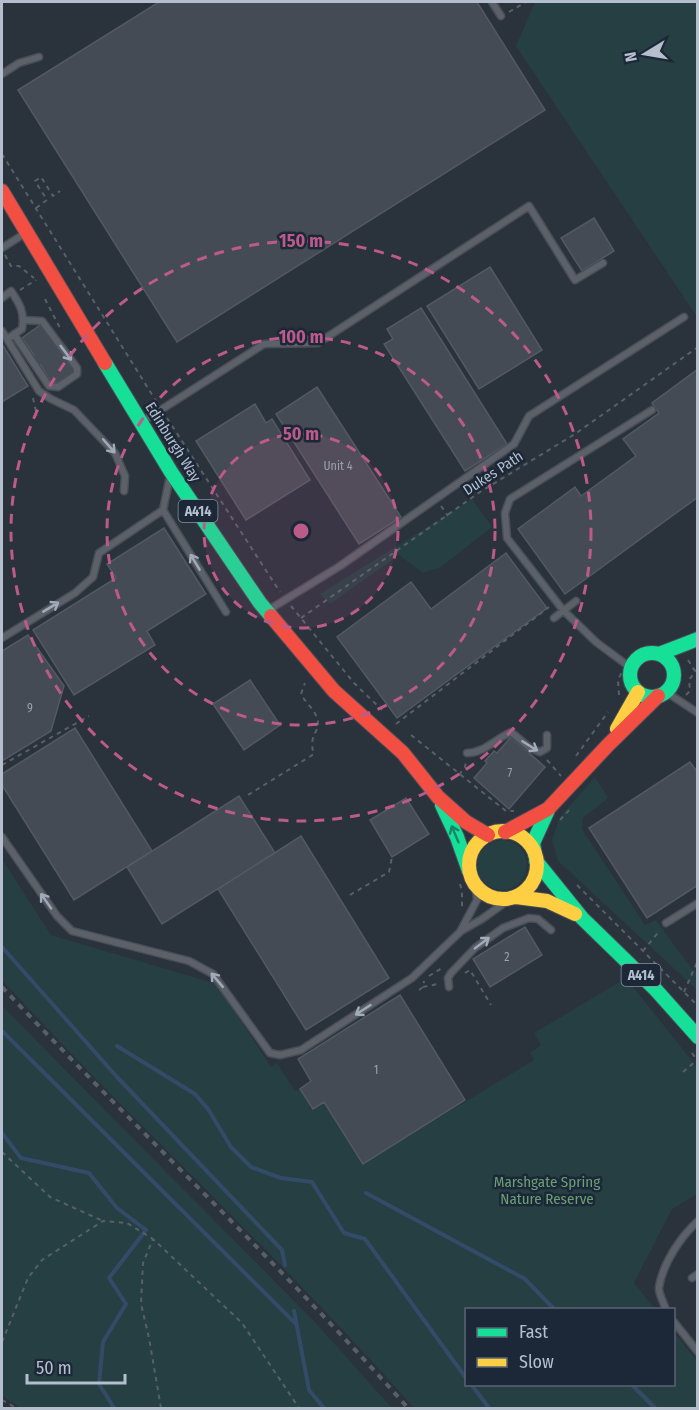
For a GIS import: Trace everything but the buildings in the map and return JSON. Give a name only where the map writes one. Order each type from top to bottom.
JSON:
[{"type":"main road","name":"Edinburgh Way","points":[[2,191],[171,472],[267,611],[334,691],[403,753],[438,797],[466,822],[488,835]]},
{"type":"main road","points":[[662,694],[644,696],[638,692],[630,681],[628,666],[645,654],[659,654],[698,639]]},
{"type":"main road","points":[[672,665],[698,639]]},
{"type":"main road","points":[[548,809],[533,843],[536,858],[533,880],[526,891],[513,898],[491,897],[476,886],[470,872],[470,856],[475,846],[488,835],[505,832],[548,809],[662,694],[673,680],[672,665],[659,654]]},
{"type":"main road","points":[[608,746],[638,692]]},
{"type":"main road","name":"Edinburgh Way","points":[[438,797],[470,872]]},
{"type":"main road","points":[[505,832],[528,842],[536,858]]},
{"type":"main road","name":"A414","points":[[536,858],[551,883],[581,916],[677,1011],[698,1036]]},
{"type":"main road","name":"A414","points":[[513,898],[547,901],[581,916]]},
{"type":"lane","points":[[492,2],[501,16]]},
{"type":"lane","points":[[2,74],[19,63],[39,57]]},
{"type":"lane","points":[[141,422],[264,344],[318,343],[529,206],[574,280],[603,263]]},
{"type":"lane","points":[[2,248],[27,233]]},
{"type":"lane","points":[[2,298],[11,291],[20,305],[24,320],[22,328],[7,339]]},
{"type":"lane","points":[[267,611],[340,566],[514,444],[530,416],[684,317]]},
{"type":"lane","points":[[14,334],[49,386],[58,387],[77,374],[77,368],[42,321],[24,320]]},
{"type":"lane","points":[[2,331],[39,391],[74,410],[116,453],[125,476],[124,491]]},
{"type":"lane","points":[[628,666],[596,642],[555,602],[507,538],[505,513],[510,499],[652,410]]},
{"type":"lane","points":[[171,472],[163,510],[226,612]]},
{"type":"lane","points":[[2,638],[75,593],[93,577],[99,554],[163,510]]},
{"type":"lane","points":[[554,618],[576,600]]},
{"type":"lane","points":[[662,694],[698,713]]},
{"type":"lane","points":[[467,753],[478,753],[500,736],[511,732],[530,748],[540,752],[547,748],[547,735]]},
{"type":"lane","points":[[2,837],[57,916],[72,931],[189,961],[213,974],[270,1053],[280,1055],[301,1050],[412,978],[461,930],[513,898]]},
{"type":"lane","points":[[461,930],[477,900],[476,886]]},
{"type":"lane","points":[[666,923],[698,903]]},
{"type":"lane","points":[[449,984],[451,973],[475,948],[502,928],[529,918],[538,919],[551,930]]},
{"type":"lane","points":[[665,1308],[658,1289],[668,1262],[687,1230],[698,1221]]},
{"type":"lane","points":[[675,1323],[698,1352]]},
{"type":"path","points":[[501,16],[526,2]]},
{"type":"path","points":[[2,154],[162,410],[275,585]]},
{"type":"path","points":[[36,208],[47,200],[35,181],[41,177],[53,196],[60,191]]},
{"type":"path","points":[[13,295],[36,280]]},
{"type":"path","name":"Dukes Path","points":[[388,715],[354,683],[299,617],[480,492],[575,434],[698,347]]},
{"type":"path","points":[[396,724],[555,602]]},
{"type":"path","points":[[619,698],[618,680],[628,666]]},
{"type":"path","points":[[248,795],[314,754],[311,741],[318,729],[317,715],[301,694],[302,687],[307,680]]},
{"type":"path","points":[[574,759],[613,707]]},
{"type":"path","points":[[2,765],[89,716]]},
{"type":"path","points":[[405,731],[506,811],[514,811]]},
{"type":"path","points":[[540,752],[561,776],[555,783]]},
{"type":"path","points":[[459,775],[465,767],[467,753]]},
{"type":"path","points":[[556,826],[562,818]]},
{"type":"path","points":[[350,896],[389,872],[393,857]]},
{"type":"path","points":[[573,882],[698,1006]]},
{"type":"path","points":[[643,951],[666,923]]},
{"type":"path","points":[[684,992],[698,960]]},
{"type":"path","points":[[419,990],[423,987],[449,984],[470,970],[491,1005]]},
{"type":"path","points":[[423,987],[425,978]]},
{"type":"path","points":[[683,1072],[697,1060],[690,1052]]},
{"type":"path","points":[[2,1152],[50,1197],[103,1221],[127,1223],[153,1239],[242,1323],[299,1408]]},
{"type":"path","points":[[2,1342],[27,1278],[42,1260],[103,1221]]},
{"type":"path","points":[[153,1239],[143,1263],[141,1304],[161,1408]]},
{"type":"path","points":[[2,1400],[16,1408]]},
{"type":"green space","points":[[535,2],[697,2],[697,317],[516,46]]},
{"type":"green space","points":[[472,499],[492,527],[441,567],[423,573],[399,555],[330,604],[320,594]]},
{"type":"green space","points":[[595,777],[608,798],[583,818],[582,829],[645,925],[656,920],[691,968],[697,972],[697,990],[558,861],[552,840],[560,817]]},
{"type":"green space","points":[[497,840],[507,840],[520,847],[527,860],[527,870],[520,883],[507,890],[497,890],[488,886],[481,879],[477,870],[477,860],[481,851],[488,844]]},
{"type":"green space","name":"Marshgate Spring Nature Reserve","points":[[2,859],[51,935],[217,984],[271,1067],[277,1063],[295,1091],[300,1089],[313,1109],[324,1102],[363,1164],[534,1060],[530,1053],[541,1045],[534,1033],[626,978],[697,1067],[697,1194],[672,1209],[634,1283],[654,1308],[465,1308],[465,1386],[675,1386],[675,1333],[697,1361],[697,1408],[414,1408],[313,1299],[104,1088],[2,980]]},
{"type":"green space","points":[[2,1006],[314,1321],[392,1408],[21,1408],[2,1396]]},
{"type":"waterway","points":[[2,947],[117,1077],[282,1250],[285,1265]]},
{"type":"waterway","points":[[2,1031],[296,1324]]},
{"type":"waterway","points":[[117,1046],[195,1094],[208,1109],[231,1147],[251,1167],[281,1178],[312,1182],[344,1233],[365,1239],[465,1377]]},
{"type":"waterway","points":[[2,1133],[21,1158],[89,1173],[117,1208],[146,1230],[109,1278],[126,1304],[103,1342],[99,1384],[114,1408]]},
{"type":"waterway","points":[[366,1193],[525,1279],[553,1308]]},
{"type":"waterway","points":[[294,1311],[309,1390],[324,1408]]},
{"type":"waterway","points":[[472,1386],[489,1408]]},
{"type":"waterway","points":[[633,1386],[655,1408]]},
{"type":"railway","points":[[2,987],[258,1248],[408,1408]]},
{"type":"traffic: fast","points":[[105,363],[171,472],[271,616]]},
{"type":"traffic: fast","points":[[659,654],[698,639]]},
{"type":"traffic: fast","points":[[652,653],[667,660],[674,675],[667,690],[652,697],[637,690],[630,675],[637,660],[652,653]]},
{"type":"traffic: fast","points":[[442,805],[469,871]]},
{"type":"traffic: fast","points":[[535,855],[533,843],[548,810]]},
{"type":"traffic: fast","points":[[536,861],[582,918],[656,990],[698,1037]]},
{"type":"traffic: slow","points":[[617,729],[638,692]]},
{"type":"traffic: slow","points":[[503,831],[516,834],[527,841],[534,852],[537,865],[534,878],[527,889],[516,896],[503,899],[490,896],[479,889],[472,878],[469,865],[472,852],[479,841],[490,834],[503,831]]},
{"type":"traffic: slow","points":[[516,897],[547,901],[575,914]]},
{"type":"traffic: jam","points":[[2,191],[105,363]]},
{"type":"traffic: jam","points":[[271,616],[334,691],[403,753],[438,797],[466,822],[488,835]]},
{"type":"traffic: jam","points":[[505,832],[548,809],[658,696]]}]
